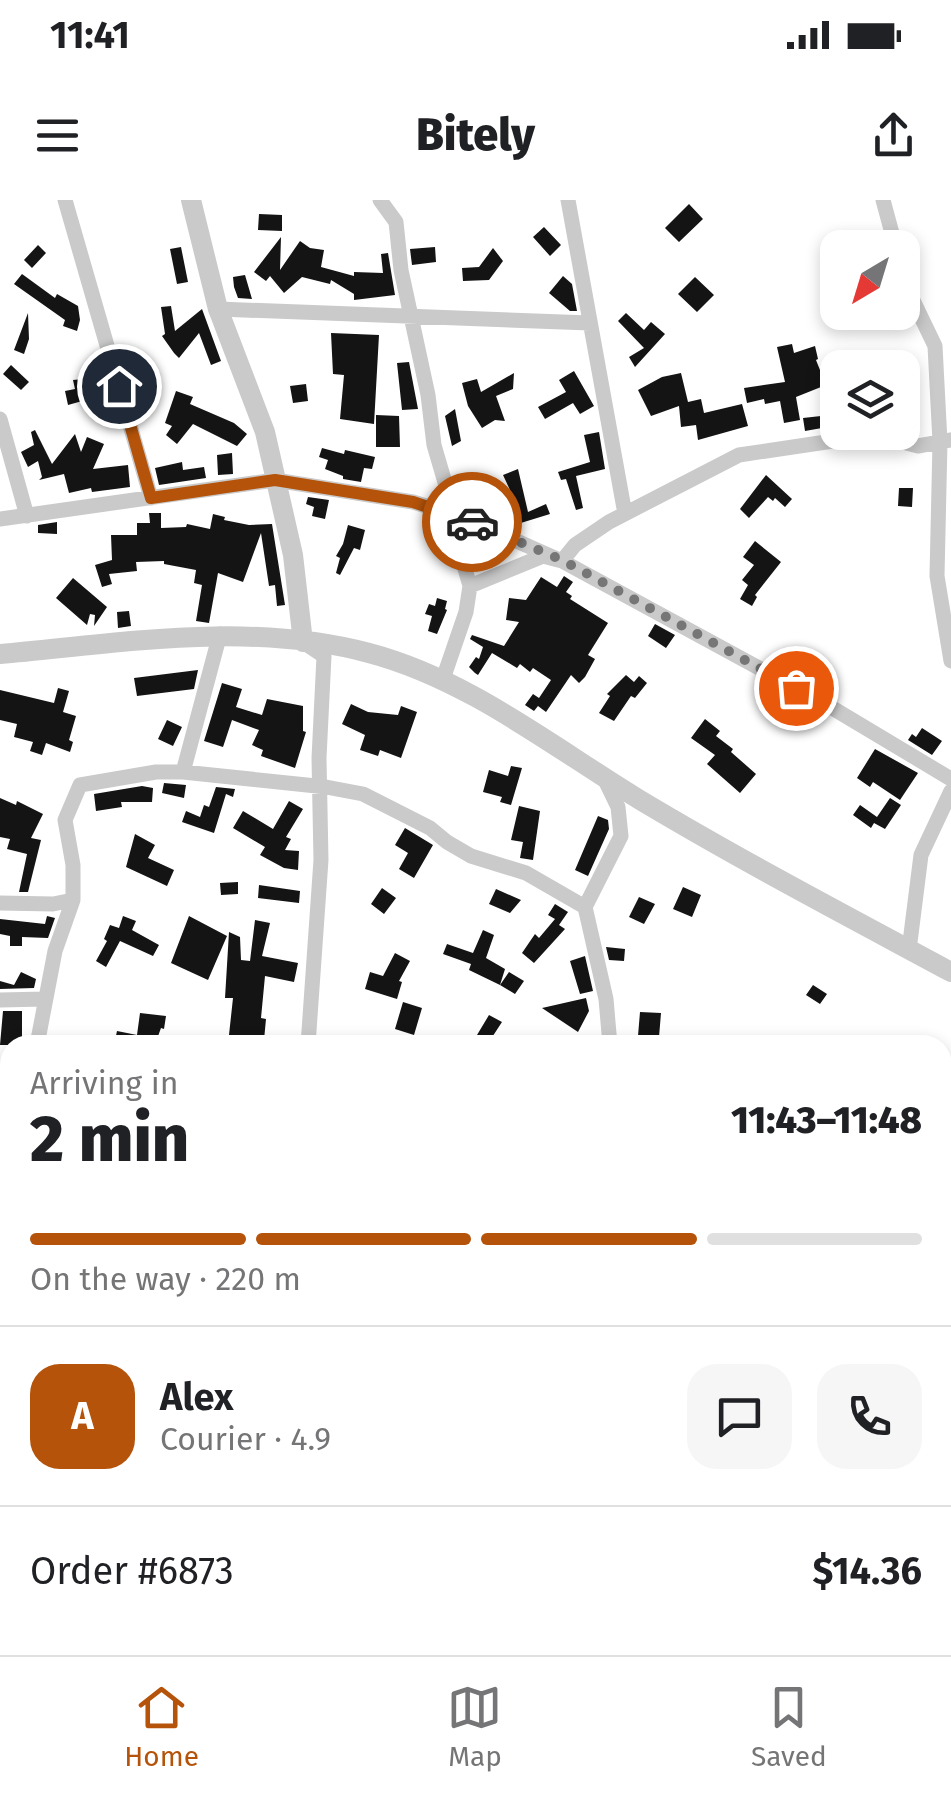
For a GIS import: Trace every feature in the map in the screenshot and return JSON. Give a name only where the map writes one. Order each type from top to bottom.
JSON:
[{"type":"street","points":[[65,200],[151,498]]},
{"type":"street","points":[[191,200],[218,309],[265,432],[293,555],[303,642],[324,656],[321,860],[309,1035]]},
{"type":"street","points":[[380,200],[396,222],[401,270],[434,445],[446,486],[462,518],[460,552],[470,586],[466,612],[443,679]]},
{"type":"street","points":[[568,200],[625,514]]},
{"type":"street","points":[[882,200],[891,230]]},
{"type":"street","points":[[218,309],[590,323]]},
{"type":"street","points":[[920,314],[936,346],[946,441],[937,576],[951,661]]},
{"type":"street","points":[[936,346],[951,355]]},
{"type":"street","points":[[0,419],[27,516]]},
{"type":"street","points":[[562,560],[574,544],[739,455],[833,441],[886,438],[918,446],[946,441]]},
{"type":"street","points":[[0,519],[275,480],[413,502],[562,560],[829,706],[951,779]]},
{"type":"street","points":[[470,586],[543,556],[562,560]]},
{"type":"street","points":[[183,772],[220,634]]},
{"type":"street","points":[[0,654],[220,634],[368,653],[443,679],[715,845],[951,972]]},
{"type":"street","points":[[39,1035],[55,951],[73,900],[73,865],[65,820],[80,785],[156,772],[183,772],[363,794],[430,828],[472,856],[526,873],[585,907]]},
{"type":"street","points":[[604,778],[618,807],[621,836],[585,907],[606,1000],[609,1035]]},
{"type":"street","points":[[910,950],[921,855],[951,791]]},
{"type":"street","points":[[0,903],[53,904],[73,900]]},
{"type":"street","points":[[0,1000],[45,998]]},
{"type":"building","points":[[689,204],[703,219],[679,242],[665,228]]},
{"type":"building","points":[[259,214],[282,215],[282,231],[258,230]]},
{"type":"building","points":[[544,227],[561,245],[550,256],[533,237]]},
{"type":"building","points":[[281,237],[280,270],[300,241],[310,248],[324,250],[321,267],[354,276],[354,272],[383,273],[381,254],[388,253],[395,295],[354,300],[354,294],[331,280],[330,284],[302,277],[284,293],[270,276],[266,281],[254,272]]},
{"type":"building","points":[[38,245],[46,253],[32,268],[24,260]]},
{"type":"building","points":[[181,247],[188,282],[177,284],[170,249]]},
{"type":"building","points":[[435,247],[436,262],[412,265],[410,249]]},
{"type":"building","points":[[493,248],[503,261],[489,280],[463,281],[462,268],[479,267]]},
{"type":"building","points":[[22,274],[55,298],[57,294],[78,306],[77,331],[63,326],[65,320],[14,284]]},
{"type":"building","points":[[245,275],[252,299],[238,298],[234,287],[233,277]]},
{"type":"building","points":[[563,276],[572,284],[577,311],[570,311],[549,293]]},
{"type":"building","points":[[695,277],[714,295],[697,312],[678,294]]},
{"type":"building","points":[[171,306],[175,331],[202,309],[221,361],[211,365],[199,333],[179,358],[174,353],[162,336],[165,334],[161,307]]},
{"type":"building","points":[[28,313],[29,339],[24,354],[14,350]]},
{"type":"building","points":[[626,313],[644,330],[651,322],[665,334],[635,367],[629,357],[644,348],[618,321]]},
{"type":"building","points":[[331,333],[379,335],[374,424],[340,419],[344,375],[333,374]]},
{"type":"building","points":[[792,344],[794,353],[815,346],[820,387],[796,397],[800,420],[784,423],[780,401],[747,403],[744,388],[785,382],[777,347]]},
{"type":"building","points":[[409,362],[418,409],[402,410],[397,363]]},
{"type":"building","points":[[11,365],[29,382],[21,390],[3,374]]},
{"type":"building","points":[[102,370],[107,394],[68,405],[65,391],[75,389],[73,380],[83,379],[82,373]]},
{"type":"building","points":[[574,371],[594,406],[580,414],[573,403],[545,419],[538,407],[566,392],[559,380]]},
{"type":"building","points":[[514,373],[513,389],[496,396],[505,421],[495,420],[482,428],[468,406],[462,383],[477,379],[481,392]]},
{"type":"building","points":[[681,373],[688,402],[701,399],[704,413],[742,404],[748,426],[698,440],[696,425],[681,427],[679,406],[651,416],[638,390],[662,377]]},
{"type":"building","points":[[306,384],[308,401],[293,403],[290,386]]},
{"type":"building","points":[[176,391],[193,397],[190,404],[234,423],[247,434],[237,446],[193,424],[177,444],[166,435],[172,426],[165,423]]},
{"type":"building","points":[[455,409],[461,441],[452,446],[445,416]]},
{"type":"building","points":[[376,415],[399,416],[400,447],[376,447]]},
{"type":"building","points":[[820,416],[820,428],[805,431],[803,418]]},
{"type":"building","points":[[35,430],[52,464],[75,434],[81,452],[87,437],[104,444],[93,469],[128,465],[130,487],[69,493],[64,474],[39,480],[42,477],[38,461],[28,467],[21,452],[34,445],[31,432]]},
{"type":"building","points":[[599,432],[605,469],[576,476],[583,508],[576,510],[566,479],[561,480],[558,472],[590,462],[584,435]]},
{"type":"building","points":[[322,448],[375,457],[372,469],[364,468],[361,482],[343,479],[325,469],[328,460],[319,457]]},
{"type":"building","points":[[232,453],[233,474],[218,475],[217,455]]},
{"type":"building","points":[[182,462],[183,470],[204,467],[206,478],[159,485],[155,468]]},
{"type":"building","points":[[518,469],[528,512],[546,504],[550,514],[511,526],[504,523],[513,519],[510,490],[503,475]]},
{"type":"building","points":[[766,475],[792,499],[785,507],[768,497],[749,518],[740,509]]},
{"type":"building","points":[[899,488],[913,488],[912,507],[898,506]]},
{"type":"building","points":[[308,497],[329,500],[325,519],[312,516],[314,507],[306,504]]},
{"type":"building","points":[[149,513],[161,513],[161,528],[187,524],[210,529],[213,514],[249,525],[272,524],[285,605],[277,606],[275,585],[269,586],[261,533],[243,582],[218,573],[209,623],[196,621],[202,585],[194,583],[196,570],[164,561],[136,562],[137,571],[109,574],[112,584],[102,587],[95,565],[112,560],[111,535],[137,535],[137,523],[150,523]]},
{"type":"building","points":[[57,522],[57,534],[38,533],[38,525]]},
{"type":"building","points":[[348,525],[365,530],[360,550],[354,548],[340,575],[336,573],[340,558],[336,556]]},
{"type":"building","points":[[755,541],[781,562],[755,595],[752,606],[740,599],[748,585],[742,580],[754,565],[743,557]]},
{"type":"building","points":[[564,576],[573,582],[566,592],[572,596],[570,599],[608,623],[588,655],[595,659],[585,677],[579,683],[571,675],[546,712],[538,706],[534,711],[525,705],[533,694],[539,698],[551,680],[533,668],[530,672],[520,664],[517,668],[492,653],[478,675],[469,667],[476,657],[479,659],[483,647],[470,639],[472,635],[504,646],[519,622],[506,620],[509,598],[526,600],[541,577],[557,587]]},
{"type":"building","points":[[73,578],[107,607],[94,626],[95,615],[90,614],[87,625],[56,598]]},
{"type":"building","points":[[437,598],[447,601],[447,610],[437,634],[428,631],[432,616],[425,614],[429,604],[435,606]]},
{"type":"building","points":[[129,611],[131,626],[118,628],[117,612]]},
{"type":"building","points":[[655,624],[675,635],[666,648],[648,636]]},
{"type":"building","points":[[198,670],[194,689],[137,696],[134,678]]},
{"type":"building","points":[[626,675],[634,682],[639,676],[647,683],[635,698],[631,696],[614,721],[599,713],[610,696],[607,694]]},
{"type":"building","points":[[222,683],[242,689],[236,707],[262,715],[267,699],[303,706],[306,732],[295,768],[261,756],[263,750],[252,745],[259,730],[232,720],[223,747],[204,741]]},
{"type":"building","points":[[58,688],[69,691],[63,712],[76,716],[70,752],[46,743],[42,755],[30,751],[33,742],[14,737],[17,724],[0,720],[0,690],[54,703]]},
{"type":"building","points":[[351,704],[368,712],[398,715],[401,706],[417,712],[401,758],[380,750],[378,756],[360,750],[365,735],[342,724]]},
{"type":"building","points":[[705,719],[720,731],[716,736],[756,774],[740,793],[707,764],[715,755],[691,738]]},
{"type":"building","points":[[167,720],[182,727],[173,746],[158,739]]},
{"type":"building","points":[[922,728],[942,741],[932,755],[908,740]]},
{"type":"building","points":[[875,749],[918,773],[900,800],[873,782],[870,787],[857,778]]},
{"type":"building","points":[[511,766],[522,768],[511,805],[500,802],[502,797],[483,792],[489,770],[508,776]]},
{"type":"building","points":[[164,783],[186,785],[184,798],[162,793]]},
{"type":"building","points":[[142,786],[153,788],[152,802],[121,802],[122,807],[96,811],[94,794]]},
{"type":"building","points":[[216,787],[235,789],[233,797],[226,794],[214,833],[182,822],[186,811],[200,817],[204,805],[209,807]]},
{"type":"building","points":[[0,798],[16,805],[17,801],[43,814],[31,838],[41,840],[28,892],[19,892],[27,854],[7,849],[10,839],[0,837]]},
{"type":"building","points":[[890,798],[901,805],[885,829],[874,823],[871,828],[853,815],[860,805],[877,817]]},
{"type":"building","points":[[289,801],[303,809],[286,837],[291,839],[285,850],[299,851],[298,870],[284,868],[260,855],[265,847],[233,828],[243,811],[273,829]]},
{"type":"building","points":[[519,806],[540,811],[533,860],[520,858],[523,842],[511,840]]},
{"type":"building","points":[[598,816],[608,820],[609,829],[588,876],[575,870]]},
{"type":"building","points":[[405,828],[433,845],[414,878],[399,869],[408,853],[395,845]]},
{"type":"building","points":[[135,834],[155,845],[148,858],[174,870],[167,886],[126,867]]},
{"type":"building","points":[[238,882],[238,894],[221,895],[220,883]]},
{"type":"building","points":[[259,885],[300,891],[299,903],[258,898]]},
{"type":"building","points":[[683,887],[701,895],[692,917],[673,909]]},
{"type":"building","points":[[382,888],[396,898],[384,914],[371,904]]},
{"type":"building","points":[[496,889],[521,900],[510,913],[489,904]]},
{"type":"building","points":[[639,897],[655,904],[644,924],[629,917]]},
{"type":"building","points":[[555,904],[568,912],[559,925],[565,929],[534,963],[522,953],[535,934],[539,938],[555,919],[548,915]]},
{"type":"building","points":[[47,916],[55,918],[48,938],[22,937],[22,946],[10,946],[10,936],[0,934],[0,919],[45,924]]},
{"type":"building","points":[[123,916],[136,921],[132,930],[159,945],[153,956],[120,941],[106,967],[96,961],[107,941],[104,939],[110,925],[119,928]]},
{"type":"building","points":[[189,916],[227,936],[208,980],[171,963]]},
{"type":"building","points":[[255,920],[270,923],[262,956],[298,963],[294,982],[265,976],[261,1018],[266,1019],[264,1035],[229,1035],[233,998],[225,998],[229,932],[240,937],[241,960],[250,961]]},
{"type":"building","points":[[483,930],[494,935],[486,958],[505,969],[500,985],[469,970],[471,964],[443,954],[447,944],[473,953]]},
{"type":"building","points":[[606,947],[625,949],[624,961],[609,960]]},
{"type":"building","points":[[395,953],[410,961],[399,981],[402,982],[397,999],[365,989],[370,972],[383,976]]},
{"type":"building","points":[[585,956],[593,991],[580,994],[570,961]]},
{"type":"building","points":[[21,972],[36,979],[34,988],[0,989],[0,981],[14,985]]},
{"type":"building","points":[[509,972],[524,981],[515,994],[500,985]]},
{"type":"building","points":[[813,985],[827,994],[820,1004],[806,995]]},
{"type":"building","points":[[586,998],[589,1011],[578,1032],[542,1008]]},
{"type":"building","points":[[403,1002],[422,1008],[414,1035],[395,1029]]},
{"type":"building","points":[[3,1011],[22,1011],[22,1035],[1,1035]]},
{"type":"building","points":[[640,1012],[661,1013],[659,1035],[638,1035]]},
{"type":"building","points":[[140,1013],[166,1016],[158,1035],[137,1035]]},
{"type":"building","points":[[489,1015],[502,1022],[494,1035],[477,1035]]},
{"type":"way so far","points":[[472,522],[562,560],[796,688]]},
{"type":"route","points":[[119,386],[151,498],[275,480],[413,502],[472,522]]}]
